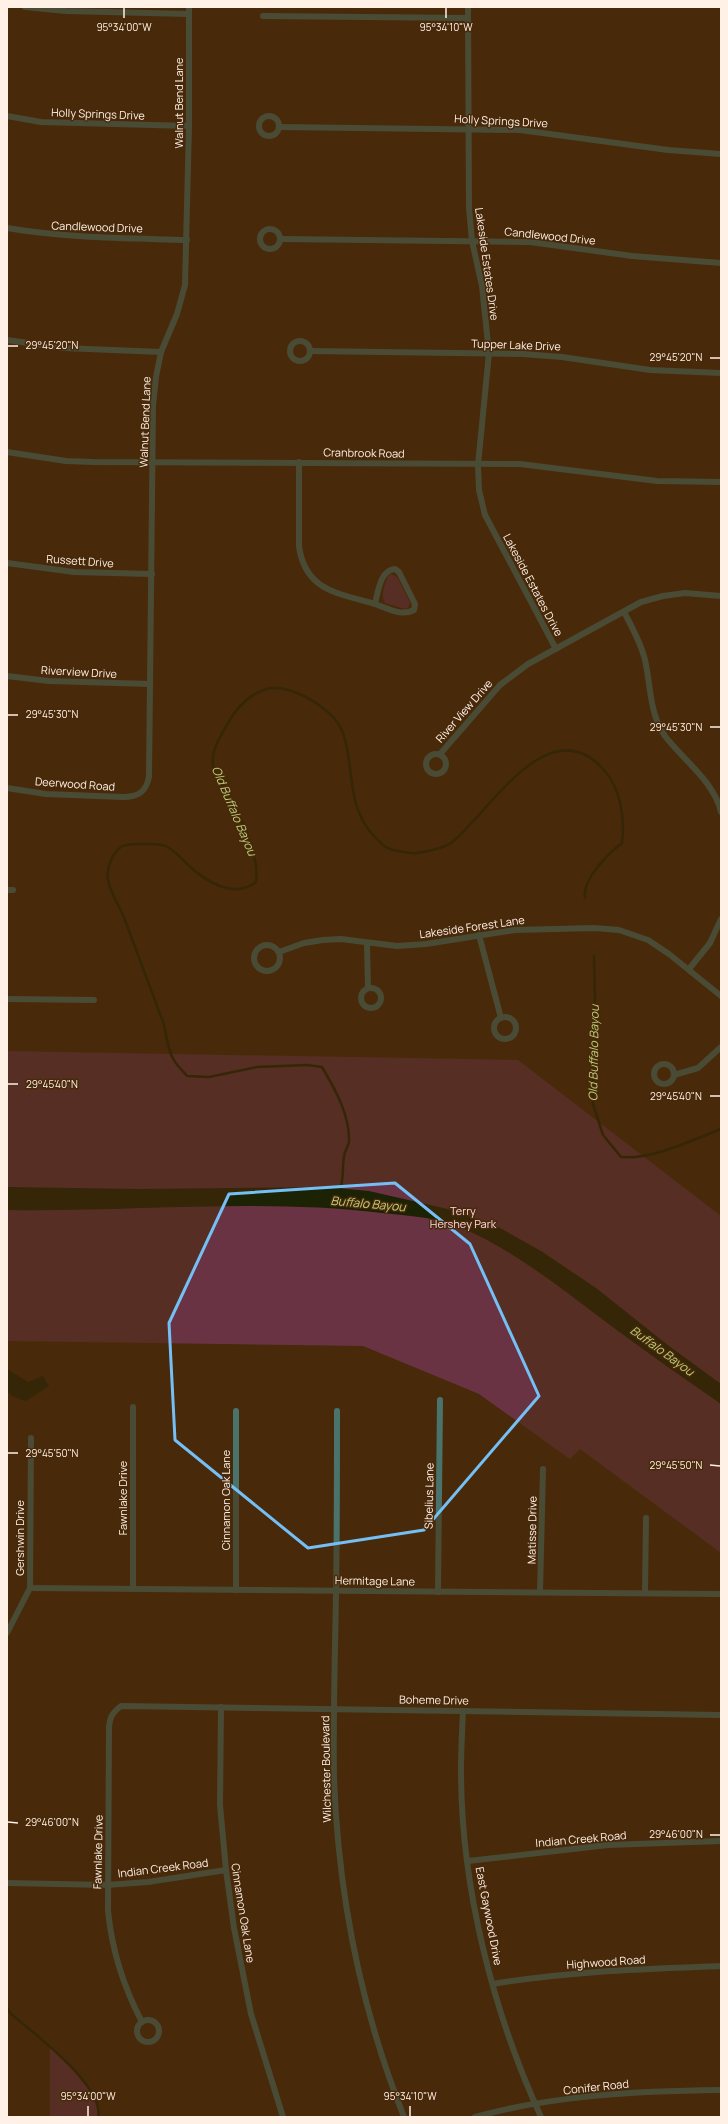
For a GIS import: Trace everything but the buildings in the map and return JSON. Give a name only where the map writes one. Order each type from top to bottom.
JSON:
[{"type":"street","points":[[24,7],[66,12],[189,14]]},
{"type":"street","name":"Walnut Bend Lane","points":[[142,792],[147,786],[149,777],[152,462],[156,377],[161,352],[177,314],[185,285],[189,126],[189,7]]},
{"type":"street","name":"Lakeside Estates Drive","points":[[468,7],[467,178],[472,240],[482,286],[488,353],[478,465],[479,490],[485,515],[556,649]]},
{"type":"street","points":[[263,16],[468,18]]},
{"type":"street","name":"Holly Springs Drive","points":[[7,116],[48,123],[189,126]]},
{"type":"street","name":"Holly Springs Drive","points":[[279,127],[520,130],[668,150],[721,154]]},
{"type":"street","name":"Candlewood Drive","points":[[7,228],[86,238],[187,240]]},
{"type":"street","name":"Candlewood Drive","points":[[280,239],[472,240],[530,242],[632,256],[721,263]]},
{"type":"street","points":[[7,340],[64,348],[161,352]]},
{"type":"street","name":"Tupper Lake Drive","points":[[310,352],[488,353],[562,357],[679,372],[721,373]]},
{"type":"street","name":"Cranbrook Road","points":[[7,452],[66,461],[299,462],[478,465],[520,464],[657,481],[721,482]]},
{"type":"street","points":[[299,462],[299,546],[301,560],[306,571],[326,590],[402,613],[408,613],[414,610],[415,604],[399,572],[395,569],[384,573],[375,604]]},
{"type":"street","name":"Russett Drive","points":[[7,563],[74,572],[152,574]]},
{"type":"street","name":"River View Drive","points":[[440,754],[500,685],[528,664],[642,602],[663,596],[684,593],[721,596]]},
{"type":"street","points":[[624,612],[645,659],[648,686],[659,725],[666,736],[704,781],[713,794],[721,812]]},
{"type":"street","name":"Riverview Drive","points":[[7,676],[49,681],[150,684]]},
{"type":"street","name":"Deerwood Road","points":[[7,788],[46,794],[83,796],[134,797],[142,792]]},
{"type":"street","points":[[688,969],[710,943],[721,919]]},
{"type":"street","name":"Lakeside Forest Lane","points":[[279,952],[304,943],[323,940],[342,940],[367,944],[397,946],[426,944],[515,930],[594,928],[619,930],[648,940],[688,969],[721,996]]},
{"type":"street","points":[[479,935],[501,1018]]},
{"type":"street","points":[[367,944],[368,988]]},
{"type":"street","points":[[262,945],[273,946],[279,952],[281,958],[275,969],[264,971],[255,963],[255,952],[262,945]]},
{"type":"street","points":[[7,999],[94,1000]]},
{"type":"street","points":[[674,1075],[698,1068],[721,1047]]},
{"type":"street","name":"Sibelius Lane","points":[[438,1592],[440,1400]]},
{"type":"street","name":"Fawnlake Drive","points":[[132,1589],[133,1407]]},
{"type":"street","name":"Cinnamon Oak Lane","points":[[236,1411],[236,1590]]},
{"type":"street","name":"Wilchester Boulevard","points":[[337,1411],[334,1709],[334,1778],[337,1822],[348,1916],[360,1979],[379,2047],[404,2117]]},
{"type":"street","name":"Gershwin Drive","points":[[7,1633],[30,1588],[31,1438]]},
{"type":"street","name":"Matisse Drive","points":[[540,1592],[543,1469]]},
{"type":"street","points":[[645,1593],[646,1518]]},
{"type":"street","name":"Hermitage Lane","points":[[30,1588],[721,1594]]},
{"type":"street","name":"Fawnlake Drive","points":[[142,2022],[118,1968],[112,1943],[108,1911],[107,1885],[110,1718],[121,1706],[146,1706]]},
{"type":"street","name":"Boheme Drive","points":[[146,1706],[721,1715]]},
{"type":"street","name":"Cinnamon Oak Lane","points":[[221,1707],[220,1805],[226,1870],[239,1957],[251,2014],[283,2117]]},
{"type":"street","name":"East Gaywood Drive","points":[[463,1711],[461,1772],[468,1861],[475,1907],[494,1984],[513,2048],[541,2117]]},
{"type":"street","name":"Indian Creek Road","points":[[468,1861],[608,1845],[721,1841]]},
{"type":"street","name":"Indian Creek Road","points":[[7,1883],[107,1885],[148,1882],[226,1870]]},
{"type":"street","name":"Highwood Road","points":[[494,1984],[550,1976],[638,1969],[721,1966]]},
{"type":"street","name":"Conifer Road","points":[[475,2117],[535,2103],[639,2093],[721,2090]]},
{"type":"highlighted area","points":[[395,1183],[470,1244],[539,1396],[424,1530],[308,1548],[175,1440],[169,1323],[229,1194]]},
{"type":"green space","points":[[391,574],[397,577],[410,603],[408,608],[405,609],[385,603],[383,596],[384,590],[388,576]]},
{"type":"green space","name":"Terry Hershey Park","points":[[7,1051],[518,1060],[721,1216],[721,1553],[580,1449],[570,1459],[479,1394],[363,1346],[7,1341]]},
{"type":"green space","points":[[50,2045],[73,2068],[89,2089],[98,2109],[98,2117],[50,2117]]},
{"type":"water","name":"Buffalo Bayou","points":[[7,1187],[139,1189],[325,1187],[369,1191],[452,1210],[500,1228],[541,1251],[596,1288],[669,1346],[721,1384],[721,1404],[640,1347],[541,1274],[502,1248],[482,1237],[443,1221],[413,1216],[289,1206],[7,1210]]},
{"type":"water","points":[[7,1369],[28,1382],[43,1376],[49,1386],[26,1401],[18,1399],[9,1394],[7,1387]]},
{"type":"waterway","name":"Old Buffalo Bayou","points":[[340,1190],[344,1155],[349,1142],[349,1132],[341,1103],[322,1067],[307,1065],[257,1067],[209,1077],[187,1076],[175,1062],[170,1052],[163,1022],[135,946],[109,884],[109,866],[118,849],[132,844],[163,845],[169,848],[202,876],[219,886],[238,889],[247,887],[256,882],[255,860],[248,836],[238,813],[215,772],[213,765],[213,754],[219,739],[233,714],[240,706],[259,692],[269,688],[278,688],[292,691],[304,696],[324,709],[336,720],[343,733],[347,746],[352,785],[358,810],[372,834],[383,845],[398,851],[417,853],[434,850],[448,845],[466,829],[501,790],[521,772],[541,758],[561,751],[582,753],[603,769],[614,785],[618,794],[623,824],[622,843],[603,860],[592,875],[585,891],[585,898]]},
{"type":"waterway","name":"Old Buffalo Bayou","points":[[594,956],[596,1056],[593,1077],[593,1104],[603,1135],[621,1157],[633,1157],[672,1148],[721,1129]]},
{"type":"waterway","points":[[7,2008],[11,2014],[35,2033],[79,2076],[90,2091],[97,2105],[98,2117]]}]
